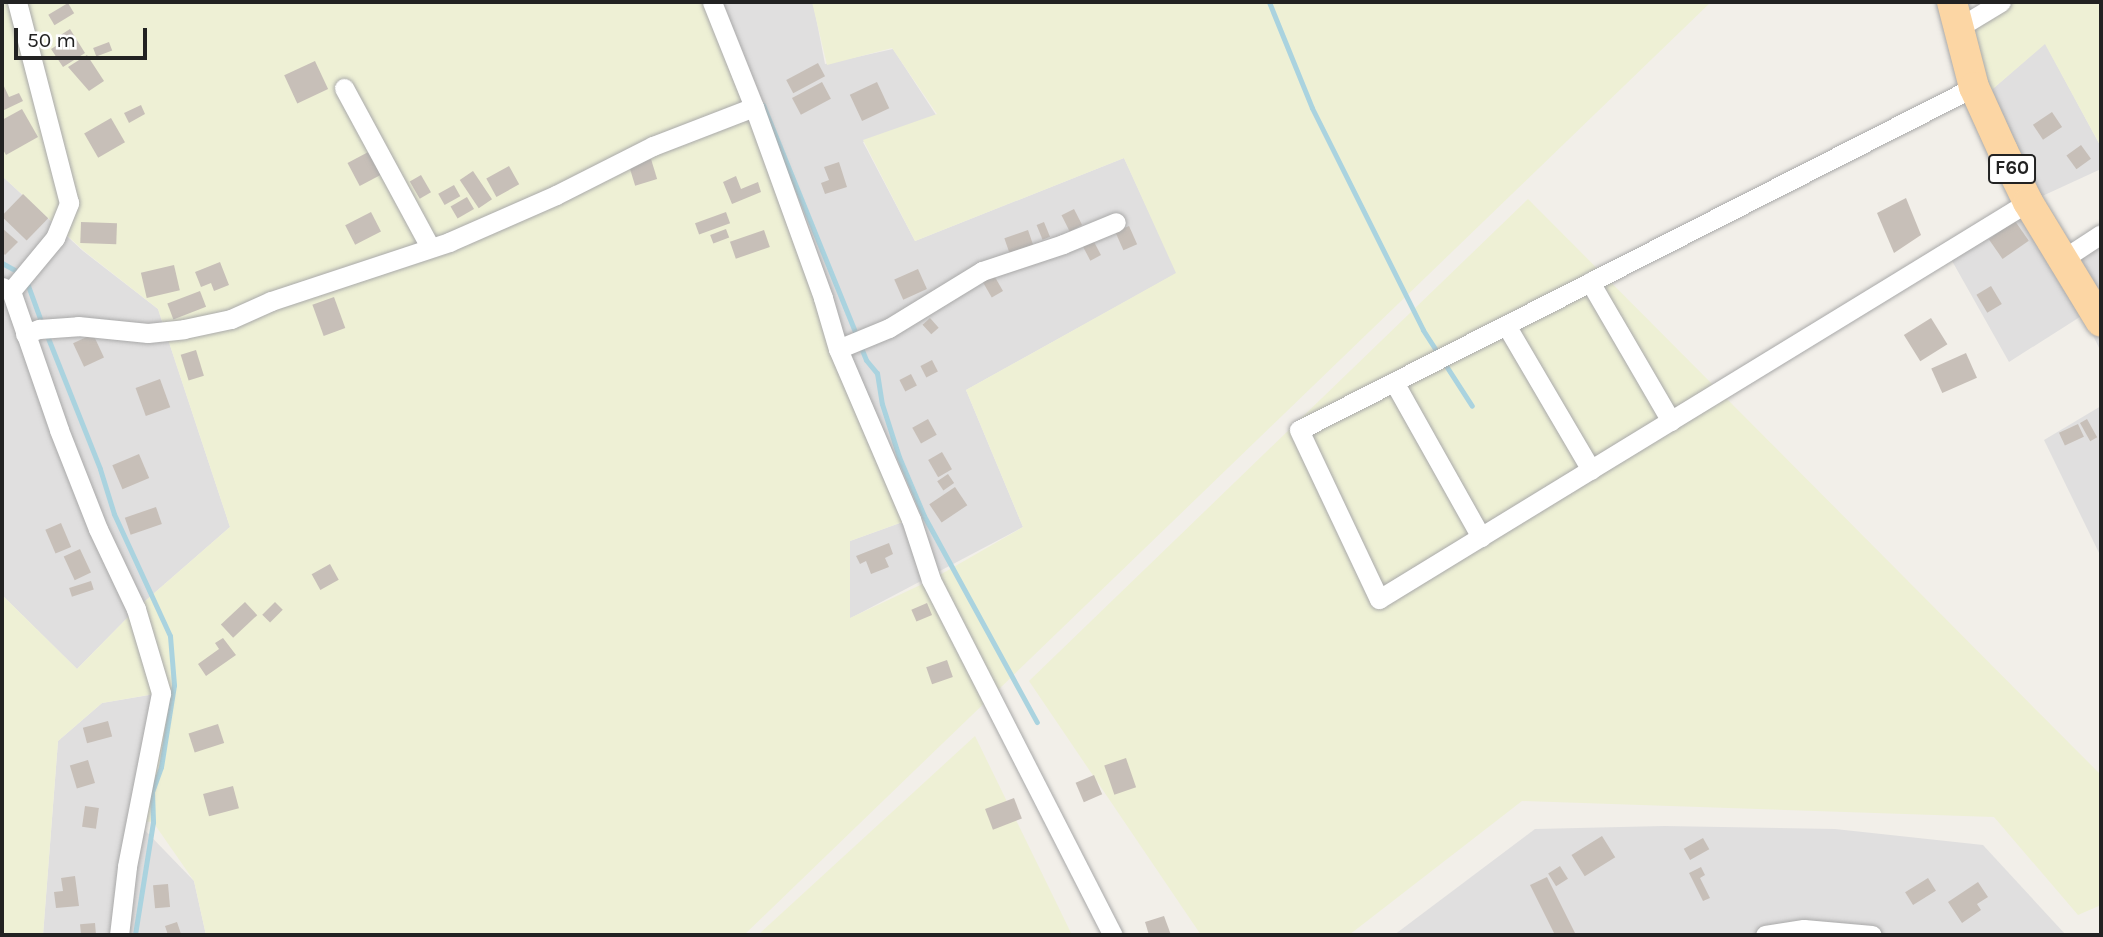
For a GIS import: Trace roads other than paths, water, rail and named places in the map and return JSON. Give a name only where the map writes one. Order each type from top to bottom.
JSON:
[{"type":"main road","name":"F60","points":[[1955,15],[1974,87],[2028,202],[2101,323]]},
{"type":"street","points":[[17,2],[69,203],[55,238],[6,289],[98,529],[136,610],[161,693],[127,867],[118,935]]},
{"type":"street","points":[[712,2],[754,107],[823,298],[838,349],[911,519],[931,580],[1113,935]]},
{"type":"street","points":[[1955,15],[2001,2]]},
{"type":"street","points":[[1974,87],[1299,430],[1379,599],[2028,202]]},
{"type":"street","points":[[344,88],[430,247]]},
{"type":"street","points":[[25,334],[78,326],[148,333],[221,322],[271,301],[430,247],[512,215],[685,132],[754,107]]},
{"type":"street","points":[[838,349],[889,328],[982,271],[1063,244],[1116,222]]},
{"type":"street","points":[[2063,259],[2101,234]]},
{"type":"street","points":[[1590,282],[1671,421]]},
{"type":"street","points":[[1506,325],[1591,470]]},
{"type":"street","points":[[1394,382],[1481,537]]},
{"type":"street","points":[[1765,935],[1804,929],[1872,935]]},
{"type":"waterway","points":[[1269,2],[1312,108],[1423,330],[1472,406]]},
{"type":"waterway","points":[[763,105],[857,336]]},
{"type":"waterway","points":[[2,263],[20,273]]},
{"type":"waterway","points":[[26,280],[42,324]]},
{"type":"waterway","points":[[46,333],[100,469],[114,514],[170,636],[174,685],[161,767],[152,792],[153,822],[135,935]]},
{"type":"waterway","points":[[860,345],[866,360],[877,373],[882,404],[899,457],[924,516],[1037,722]]}]
